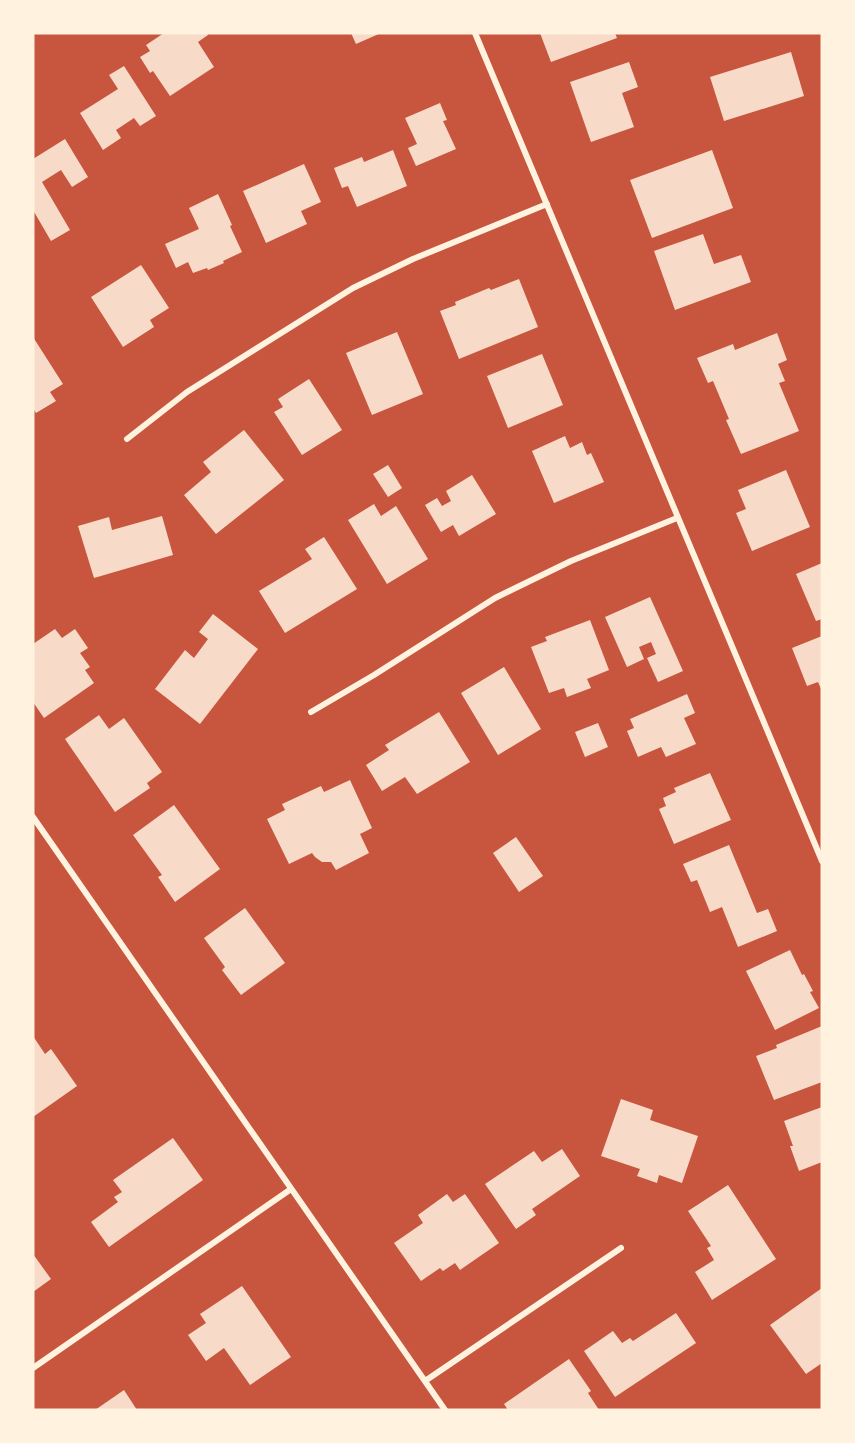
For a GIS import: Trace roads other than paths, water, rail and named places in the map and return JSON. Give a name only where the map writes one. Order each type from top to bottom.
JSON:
[{"type":"street","points":[[475,33],[822,861]]},
{"type":"street","points":[[127,439],[187,392],[353,288],[413,259],[547,204]]},
{"type":"street","points":[[311,712],[495,598],[571,561],[677,518]]},
{"type":"street","points":[[33,818],[445,1410]]},
{"type":"street","points":[[33,1368],[291,1189]]},
{"type":"street","points":[[425,1381],[621,1248]]}]
